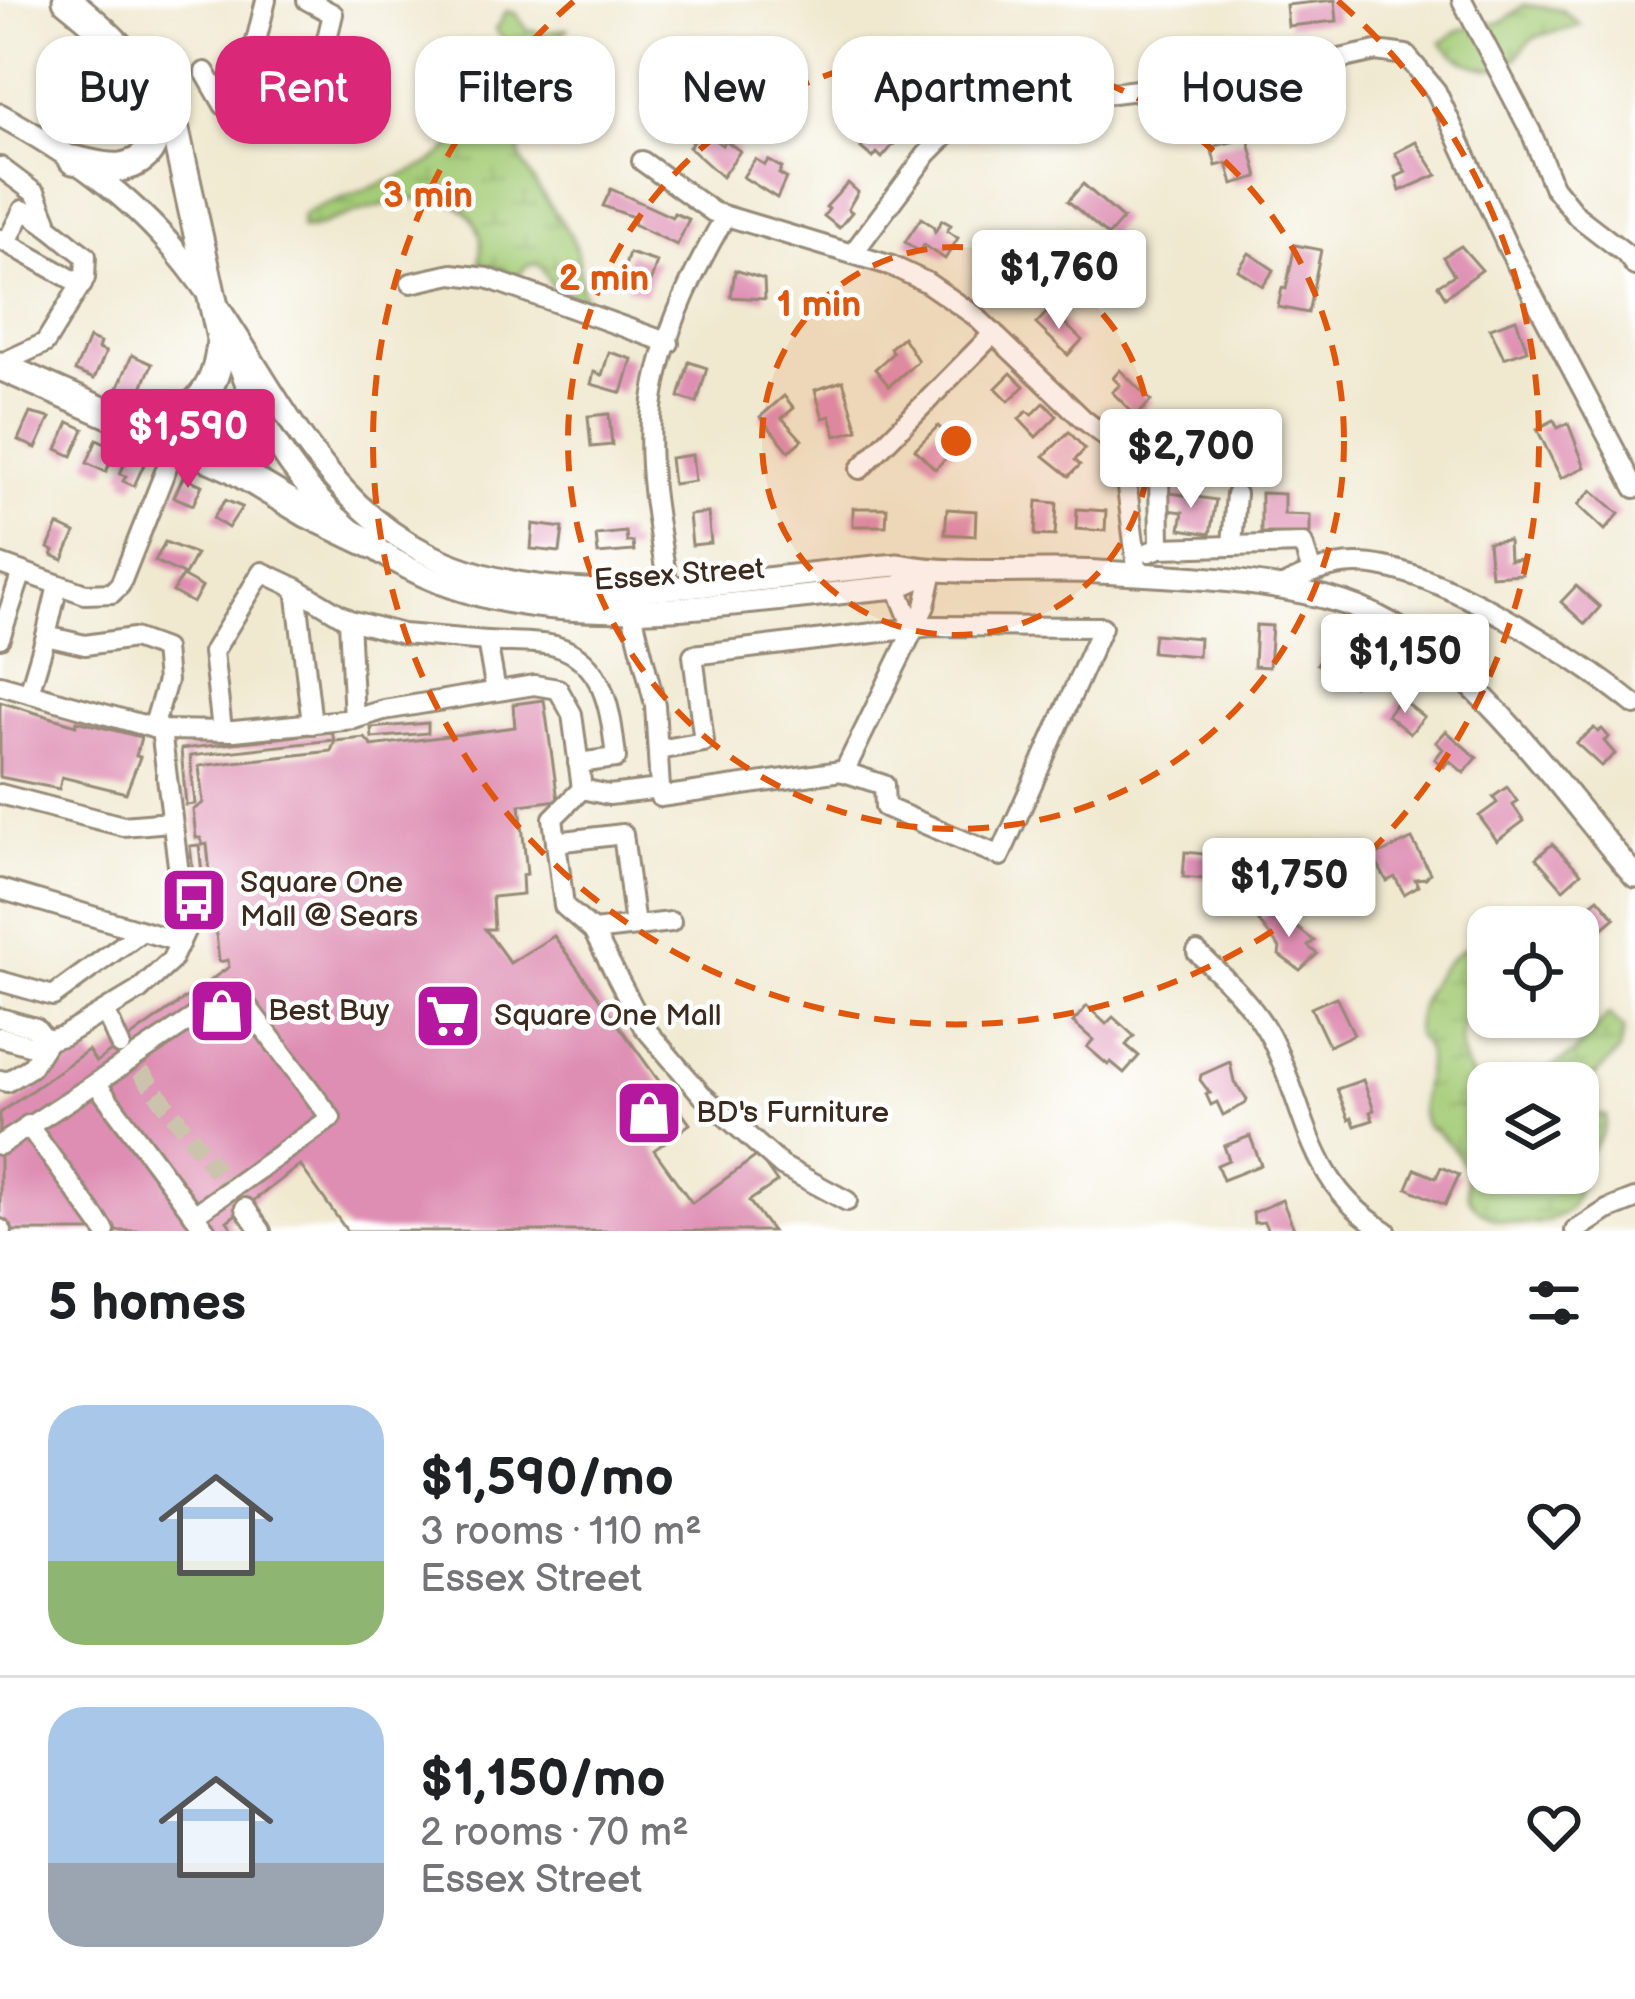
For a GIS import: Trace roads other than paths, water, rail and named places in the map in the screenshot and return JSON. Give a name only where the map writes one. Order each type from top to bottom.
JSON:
[{"type":"highway","points":[[51,0],[138,77],[158,118],[153,146],[134,164],[108,167],[73,160]]},
{"type":"highway","points":[[67,0],[144,70],[165,106],[175,130],[215,303],[220,356],[208,389],[185,412],[167,420],[133,424]]},
{"type":"highway","points":[[0,365],[232,469],[307,513],[373,544]]},
{"type":"main road","name":"Essex Street","points":[[0,115],[99,176],[149,222],[215,303],[322,469],[363,512],[433,554],[488,577],[572,590],[626,590],[898,565],[934,572],[1137,566],[1345,604],[1433,651],[1480,696],[1635,876]]},
{"type":"main road","name":"Essex Street","points":[[215,303],[270,434],[319,498],[373,544],[431,578],[497,602],[566,612],[632,612],[897,587],[934,572]]},
{"type":"street","points":[[257,36],[266,0]]},
{"type":"street","points":[[307,0],[333,14],[328,36]]},
{"type":"street","points":[[1462,0],[1553,186],[1577,216],[1635,266]]},
{"type":"street","points":[[853,253],[938,142],[975,116],[1033,103],[1281,72],[1376,51],[1406,55],[1436,91],[1509,250],[1635,488]]},
{"type":"street","points":[[205,72],[215,89]]},
{"type":"street","points":[[642,161],[725,218],[853,253],[926,282],[994,333],[1114,443],[1126,480],[1137,566]]},
{"type":"street","points":[[0,167],[36,194],[57,236],[86,256],[82,285],[45,344],[0,365]]},
{"type":"street","points":[[46,221],[23,209],[3,241],[82,285]]},
{"type":"street","points":[[668,586],[654,494],[651,415],[668,343],[691,280],[725,218]]},
{"type":"street","points":[[411,283],[452,274],[487,278],[668,343]]},
{"type":"street","points":[[860,469],[994,333]]},
{"type":"street","points":[[0,564],[100,596],[120,585],[176,444]]},
{"type":"street","points":[[1126,480],[1168,465],[1204,471]]},
{"type":"street","points":[[1159,468],[1160,548]]},
{"type":"street","points":[[1232,545],[1236,494]]},
{"type":"street","points":[[1137,566],[1160,548],[1303,544],[1312,572]]},
{"type":"street","points":[[1260,545],[1268,587],[1337,565],[1377,565],[1425,581],[1551,645],[1635,705]]},
{"type":"street","points":[[0,638],[22,572]]},
{"type":"street","points":[[222,730],[212,652],[262,572],[350,620],[403,634],[556,646],[592,667],[610,706],[616,758],[578,763]]},
{"type":"street","points":[[844,772],[925,606],[934,572]]},
{"type":"street","points":[[29,693],[58,584]]},
{"type":"street","points":[[897,587],[913,628]]},
{"type":"street","points":[[296,588],[312,724]]},
{"type":"street","points":[[581,789],[621,795],[660,789],[655,705],[626,590]]},
{"type":"street","points":[[350,620],[354,719]]},
{"type":"street","points":[[658,750],[704,742],[693,655],[913,628],[1102,628],[1000,856],[885,807],[884,785],[844,772],[660,797]]},
{"type":"street","points":[[0,1037],[29,1045],[47,1042],[106,1013],[171,961],[186,929],[157,729],[167,681],[164,649],[134,638],[85,645],[46,636]]},
{"type":"street","points":[[487,640],[496,691]]},
{"type":"street","points":[[0,685],[157,729],[222,730],[354,719],[534,685],[558,689],[572,714],[581,789],[554,818],[564,906],[592,931],[643,1026],[702,1095],[782,1166],[847,1201]]},
{"type":"street","points":[[0,794],[123,826],[170,822]]},
{"type":"street","points":[[556,842],[623,834],[635,926]]},
{"type":"street","points":[[0,889],[180,942]]},
{"type":"street","points":[[592,931],[671,922]]},
{"type":"street","points":[[0,981],[53,996],[142,931]]},
{"type":"street","points":[[1197,952],[1264,1026],[1326,1174],[1347,1202],[1386,1231]]},
{"type":"street","points":[[0,1145],[235,990],[331,1118],[200,1223],[96,1083]]},
{"type":"street","points":[[106,1013],[120,1045]]},
{"type":"street","points":[[0,1018],[36,1028],[47,1042]]},
{"type":"street","points":[[0,1080],[8,1082],[31,1067],[47,1042]]},
{"type":"street","points":[[28,1125],[105,1231]]},
{"type":"street","points":[[1575,1231],[1635,1199]]},
{"type":"street","points":[[245,1208],[261,1231]]},
{"type":"tunnel","points":[[124,1050],[245,1208]]},
{"type":"place","name":"Square One Mall @ Sears","points":[[194,900]]},
{"type":"place","name":"Best Buy","points":[[222,1011]]},
{"type":"place","name":"Square One Mall","points":[[448,1016]]},
{"type":"place","name":"BD's Furniture","points":[[649,1113]]}]
